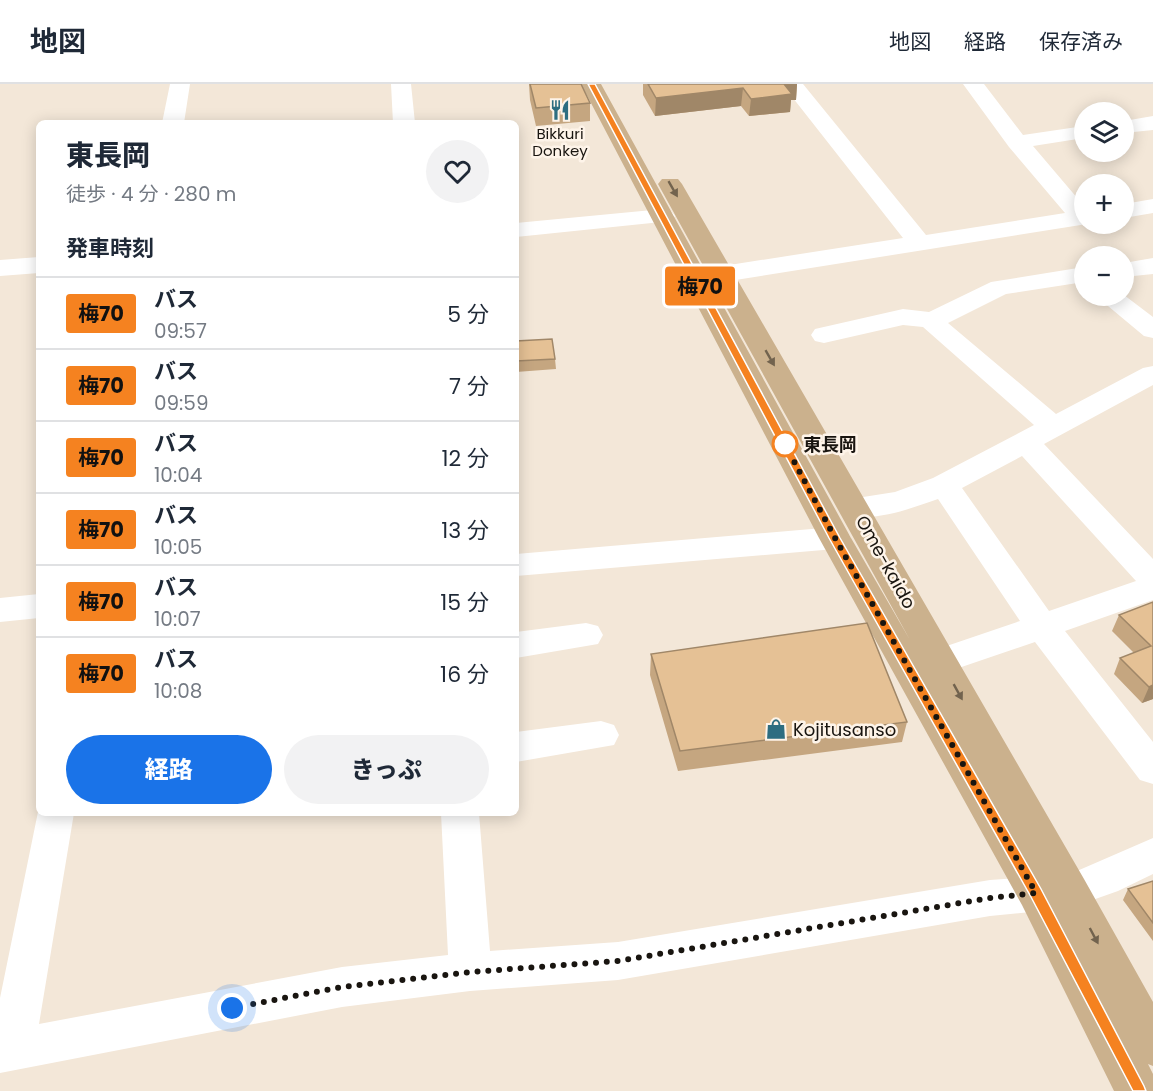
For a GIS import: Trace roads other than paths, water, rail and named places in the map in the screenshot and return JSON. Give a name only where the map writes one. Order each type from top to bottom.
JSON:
[{"type":"main road","name":"Ome-kaido","points":[[591,84],[835,538],[1053,892],[1153,1045]]},
{"type":"main road","name":"Ome-kaido","points":[[611,84],[723,274],[941,661],[1053,892],[1138,1091]]},
{"type":"street","points":[[174,120],[180,84]]},
{"type":"street","points":[[401,84],[404,120]]},
{"type":"street","points":[[792,84],[920,243]]},
{"type":"street","points":[[973,84],[1017,142],[1074,207]]},
{"type":"street","points":[[1134,126],[1153,123]]},
{"type":"street","points":[[1017,142],[1074,133]]},
{"type":"street","points":[[1134,209],[1153,206]]},
{"type":"street","points":[[519,230],[663,216]]},
{"type":"street","points":[[723,274],[1074,218]]},
{"type":"street","points":[[0,268],[36,265]]},
{"type":"street","points":[[1134,269],[1153,266]]},
{"type":"street","points":[[824,334],[903,317],[933,320],[1000,287],[1074,276]]},
{"type":"street","points":[[1122,306],[1153,330]]},
{"type":"street","points":[[933,320],[935,325],[1055,428]]},
{"type":"street","points":[[855,507],[899,502],[944,485],[1027,443],[1153,374]]},
{"type":"street","points":[[1027,443],[1153,579]]},
{"type":"street","points":[[944,485],[1042,626],[1153,769]]},
{"type":"street","points":[[519,565],[835,538]]},
{"type":"street","points":[[941,661],[1153,588]]},
{"type":"street","points":[[0,610],[36,606]]},
{"type":"street","points":[[519,645],[586,635]]},
{"type":"street","points":[[519,747],[601,735]]},
{"type":"street","points":[[55,816],[6,1051],[342,987],[471,972],[618,961],[990,898],[1053,892],[1104,879],[1153,855]]},
{"type":"street","points":[[460,816],[471,972]]},
{"type":"place","name":"Bikkuri Donkey","points":[[560,110]]},
{"type":"place","name":"東長岡","points":[[785,444]]},
{"type":"place","name":"Kojitusanso","points":[[776,729]]}]
